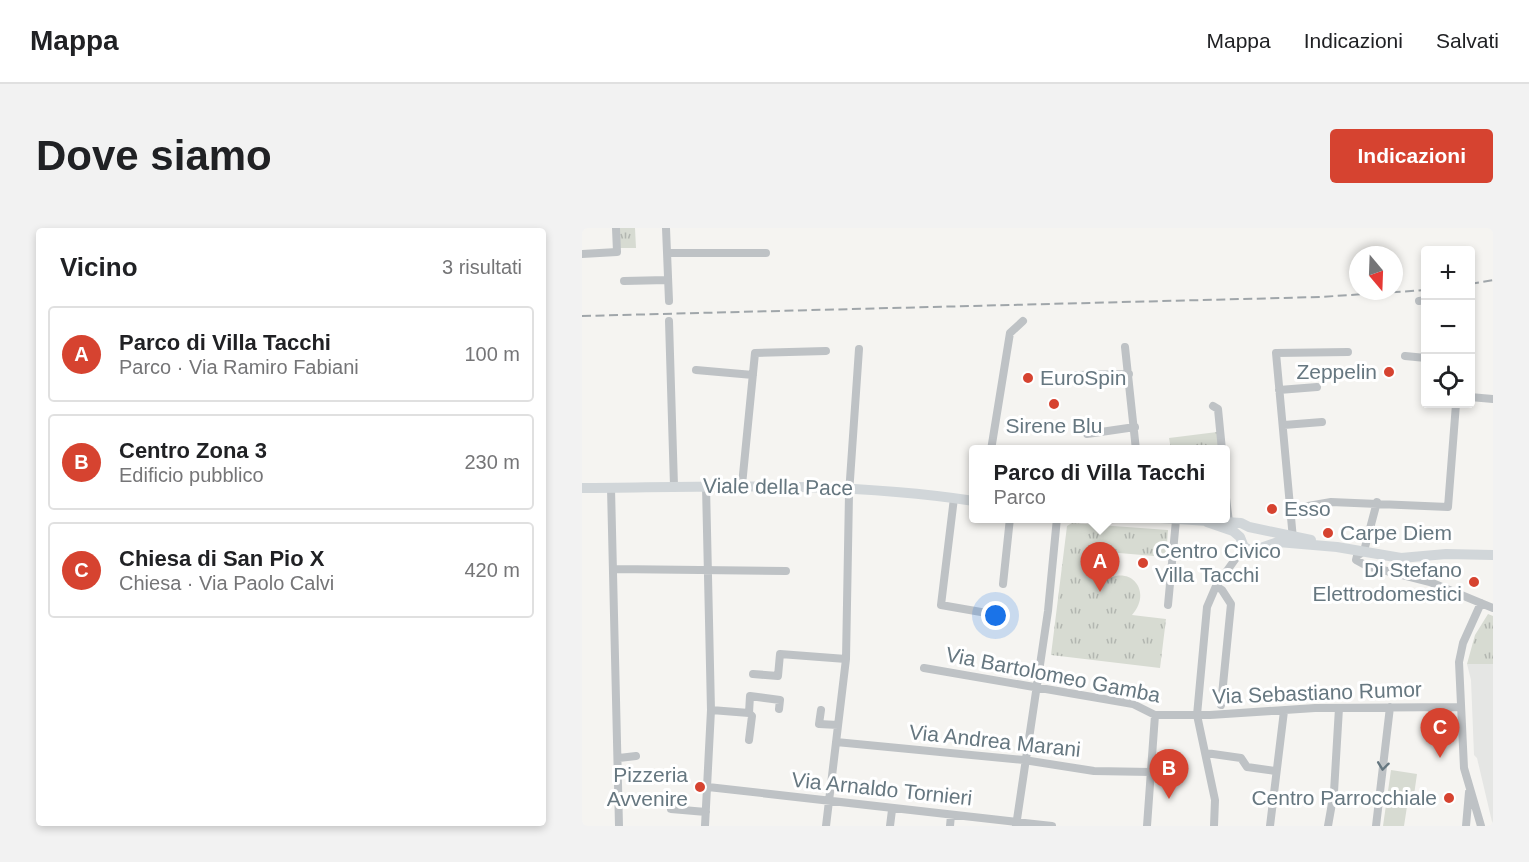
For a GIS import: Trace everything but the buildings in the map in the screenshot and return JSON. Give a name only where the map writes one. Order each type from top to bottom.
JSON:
[{"type":"main road","name":"Viale della Pace","points":[[582,488],[742,485],[849,488],[969,500]]},
{"type":"main road","points":[[1230,522],[1241,523],[1293,539],[1401,558],[1446,554],[1493,555]]},
{"type":"main road","points":[[1210,523],[1229,529],[1252,550],[1274,542],[1293,539]]},
{"type":"main road","points":[[1242,542],[1254,528]]},
{"type":"main road","points":[[1254,528],[1264,534],[1263,545]]},
{"type":"street","points":[[582,254],[617,252],[616,228]]},
{"type":"street","points":[[666,228],[669,301]]},
{"type":"street","points":[[667,253],[766,253]]},
{"type":"street","points":[[624,281],[668,280]]},
{"type":"street","points":[[669,321],[674,486]]},
{"type":"street","points":[[992,445],[1010,333],[1023,321]]},
{"type":"street","points":[[1125,347],[1136,445]]},
{"type":"street","points":[[826,826],[846,659],[849,488],[859,349]]},
{"type":"street","points":[[742,485],[755,353],[826,351]]},
{"type":"street","points":[[1293,539],[1276,353],[1348,352]]},
{"type":"street","points":[[1405,356],[1421,358]]},
{"type":"street","points":[[696,370],[753,375]]},
{"type":"street","points":[[1077,375],[1129,374]]},
{"type":"street","points":[[1279,390],[1317,387]]},
{"type":"street","points":[[1475,397],[1493,399]]},
{"type":"street","points":[[1213,406],[1218,409],[1222,445]]},
{"type":"street","points":[[1292,509],[1331,502],[1377,502],[1417,507],[1448,507],[1456,408]]},
{"type":"street","points":[[1284,425],[1322,423]]},
{"type":"street","points":[[1087,434],[1135,427]]},
{"type":"street","points":[[705,826],[711,710],[706,486]]},
{"type":"street","points":[[611,488],[619,826]]},
{"type":"street","points":[[954,498],[941,605],[981,612]]},
{"type":"street","points":[[1377,502],[1364,551],[1357,556],[1356,560],[1366,566],[1430,582],[1493,608]]},
{"type":"street","points":[[1003,584],[1010,523]]},
{"type":"street","points":[[1016,824],[1037,686],[1057,523]]},
{"type":"street","points":[[1168,605],[1176,523]]},
{"type":"street","points":[[1214,826],[1215,800],[1197,715],[1207,607],[1216,586],[1242,542]]},
{"type":"street","points":[[1380,554],[1378,560],[1382,570]]},
{"type":"street","points":[[614,568],[786,571]]},
{"type":"street","points":[[1216,586],[1226,594],[1231,604],[1221,705]]},
{"type":"street","points":[[1481,603],[1463,643],[1459,662],[1463,760],[1481,826]]},
{"type":"street","points":[[753,674],[778,676],[780,654],[846,659]]},
{"type":"street","name":"Via Bartolomeo Gamba","points":[[924,668],[1133,704],[1155,716],[1176,716]]},
{"type":"street","points":[[749,740],[752,716],[749,713],[750,696],[780,700],[779,709]]},
{"type":"street","points":[[1376,826],[1390,707]]},
{"type":"street","name":"Via Sebastiano Rumor","points":[[1176,716],[1339,708],[1460,707]]},
{"type":"street","points":[[1329,826],[1334,792],[1339,708]]},
{"type":"street","points":[[711,710],[749,713]]},
{"type":"street","points":[[821,710],[819,724],[838,725]]},
{"type":"street","points":[[1270,826],[1284,711]]},
{"type":"street","points":[[1147,826],[1155,716]]},
{"type":"street","name":"Via Andrea Marani","points":[[836,742],[1024,760],[1094,771],[1151,772]]},
{"type":"street","points":[[1206,753],[1241,758],[1247,767],[1275,771]]},
{"type":"street","points":[[619,758],[636,756]]},
{"type":"street","name":"Via Arnaldo Tornieri","points":[[708,787],[892,810],[1052,826]]},
{"type":"street","points":[[1466,826],[1470,788]]},
{"type":"street","points":[[670,809],[706,812]]},
{"type":"street","points":[[890,826],[892,810]]},
{"type":"street","points":[[950,826],[951,815]]},
{"type":"shaded area","points":[[1467,664],[1493,664],[1493,826],[1477,758],[1474,755],[1471,680]]},
{"type":"green space","points":[[620,228],[635,228],[636,248],[620,248]]},
{"type":"green space","points":[[1217,432],[1219,445],[1170,445],[1169,438]]},
{"type":"green space","points":[[1072,523],[1168,530],[1166,557],[1107,552],[1102,558],[1102,583],[1112,577],[1129,577],[1139,588],[1138,606],[1132,615],[1166,619],[1160,668],[1051,655],[1067,526]]},
{"type":"green space","points":[[1488,614],[1493,616],[1493,664],[1467,664],[1475,635]]},
{"type":"green space","points":[[1391,770],[1417,774],[1413,802],[1408,800],[1404,826],[1383,826]]},
{"type":"railway","points":[[1475,283],[1493,280]]},
{"type":"railway","points":[[582,316],[1320,297],[1421,290]]},
{"type":"place","name":"Zeppelin","points":[[1389,372]]},
{"type":"place","name":"EuroSpin","points":[[1028,378]]},
{"type":"place","name":"Sirene Blu","points":[[1054,404]]},
{"type":"place","name":"Esso","points":[[1272,509]]},
{"type":"place","name":"Carpe Diem","points":[[1328,533]]},
{"type":"place","name":"Centro Civico Villa Tacchi","points":[[1143,563]]},
{"type":"place","name":"Di Stefano Elettrodomestici","points":[[1474,582]]},
{"type":"place","name":"Parco di Villa Tacchi","points":[[1100,592]]},
{"type":"place","name":"Chiesa di San Pio X","points":[[1440,758]]},
{"type":"place","name":"Pizzeria Avvenire","points":[[700,787]]},
{"type":"place","name":"Centro Parrocchiale","points":[[1449,798]]},
{"type":"place","name":"Centro Zona 3","points":[[1169,799]]}]
